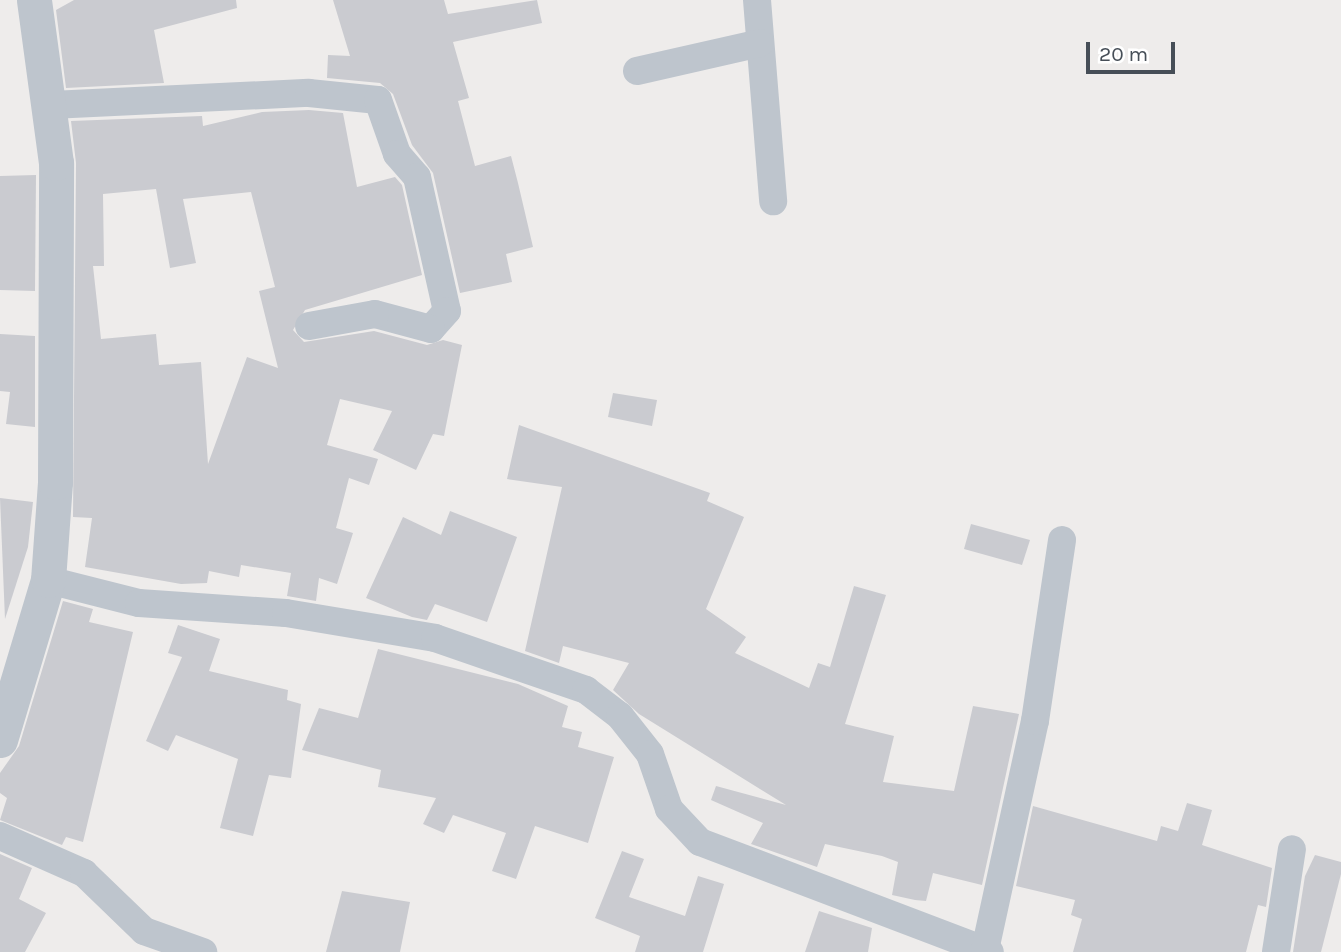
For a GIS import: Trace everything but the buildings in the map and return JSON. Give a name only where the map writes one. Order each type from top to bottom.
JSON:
[{"type":"street","points":[[0,740],[48,580],[59,276],[51,105],[34,0]]},
{"type":"street","points":[[757,0],[773,201]]},
{"type":"street","points":[[638,71],[760,43]]},
{"type":"street","points":[[51,105],[309,93],[378,100],[397,154],[417,177],[447,311],[431,329],[375,314],[309,326]]},
{"type":"street","points":[[48,580],[139,603],[286,613],[435,638],[586,690],[620,716],[650,754],[669,809],[700,842],[987,951],[1035,721],[1062,540]]},
{"type":"street","points":[[0,836],[84,873],[144,931],[203,952]]},
{"type":"street","points":[[1276,952],[1292,849]]}]
